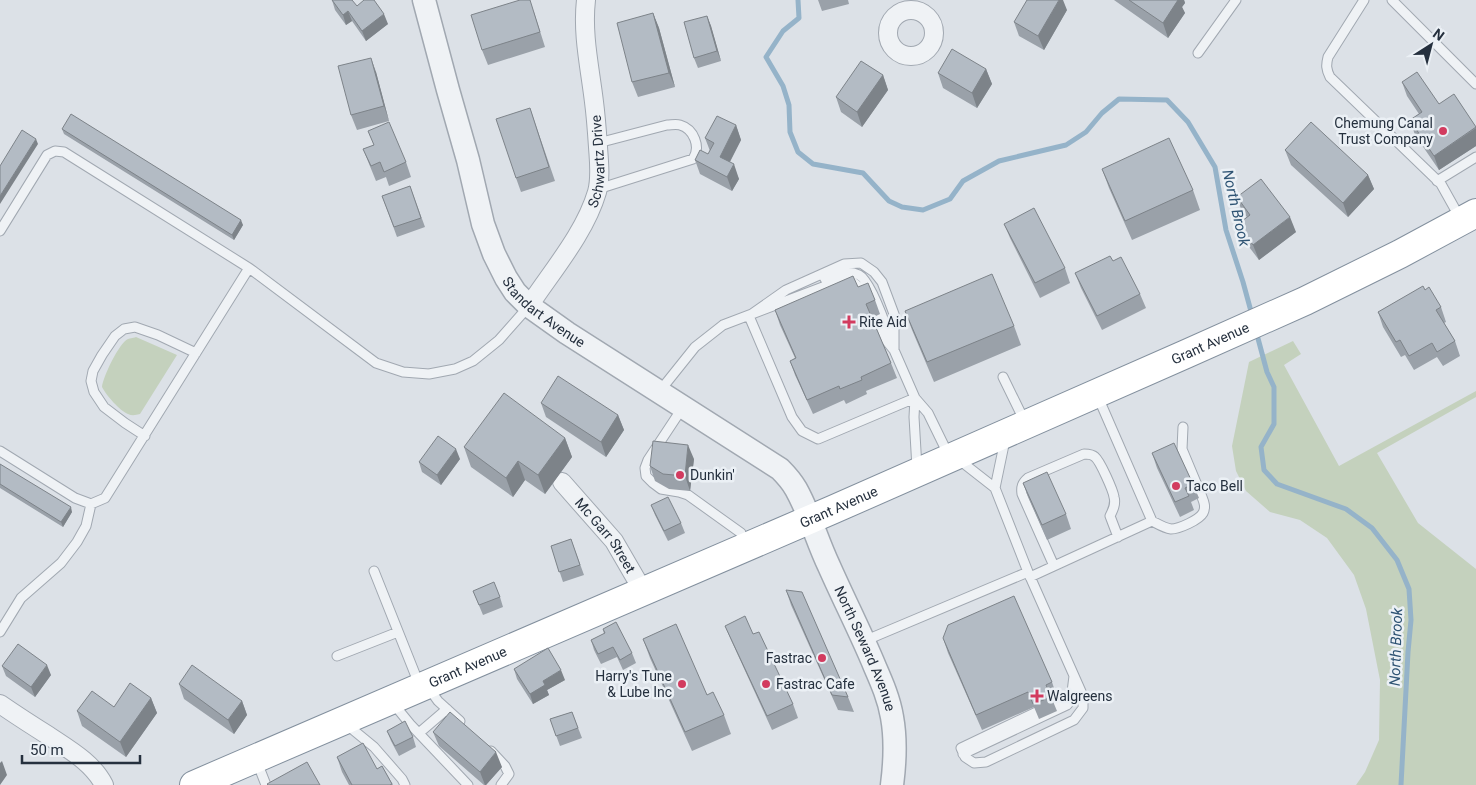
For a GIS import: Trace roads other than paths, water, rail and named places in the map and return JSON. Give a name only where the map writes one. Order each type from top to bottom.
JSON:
[{"type":"highway","name":"Grant Avenue","points":[[194,785],[1016,430],[1306,301],[1400,254],[1468,217]]},
{"type":"street","name":"Standart Avenue","points":[[424,0],[486,232],[494,254],[515,292],[529,306],[567,333],[780,469],[796,490],[810,518]]},
{"type":"street","name":"Schwartz Drive","points":[[529,306],[576,237],[591,208],[598,189],[600,173],[595,104],[585,36],[584,17],[586,0]]},
{"type":"street","name":"Mc Garr Street","points":[[562,482],[614,541],[642,591]]},
{"type":"street","name":"North Seward Avenue","points":[[810,518],[820,546],[864,641],[886,695],[892,717],[895,760],[892,785]]},
{"type":"street","points":[[0,704],[76,754],[101,778],[104,785]]},
{"type":"lane","points":[[1198,53],[1236,0]]},
{"type":"lane","points":[[1364,0],[1328,57],[1327,71],[1330,77],[1440,184],[1468,217]]},
{"type":"lane","points":[[1392,0],[1476,84]]},
{"type":"lane","points":[[598,143],[667,125],[678,124],[687,128],[692,133],[697,154],[694,159],[598,189]]},
{"type":"lane","points":[[0,231],[47,155],[55,151],[64,152],[249,268],[376,363],[403,372],[429,374],[455,369],[473,362],[499,340],[529,306]]},
{"type":"lane","points":[[1437,181],[1476,158]]},
{"type":"lane","points":[[749,316],[786,290],[844,264],[861,263],[874,272],[882,282],[894,314],[894,350]]},
{"type":"lane","points":[[0,451],[75,498],[91,504],[105,498],[249,268]]},
{"type":"lane","points":[[763,306],[834,274],[843,272],[860,275],[866,281],[871,291],[915,398],[928,413],[952,457],[995,488],[1029,575],[1083,696],[1083,708],[1074,720],[986,762],[974,763],[965,757],[962,751],[1066,698],[1072,692],[1075,680]]},
{"type":"lane","points":[[659,392],[695,346],[723,326],[844,279],[857,283],[862,290],[880,332],[894,350]]},
{"type":"lane","points":[[749,316],[792,417],[802,431],[818,439],[915,398]]},
{"type":"lane","points":[[145,436],[125,424],[104,407],[94,392],[91,381],[93,370],[102,355],[115,336],[124,329],[135,327],[158,335],[196,353]]},
{"type":"lane","points":[[995,488],[1016,430],[1003,377]]},
{"type":"lane","points":[[1097,394],[1152,521],[1172,529],[1199,518],[1204,512],[1205,504],[1182,449],[1183,427]]},
{"type":"lane","points":[[915,398],[914,433],[918,472]]},
{"type":"lane","points":[[683,407],[648,460],[645,468],[646,476],[661,489],[679,492],[688,496],[741,533]]},
{"type":"lane","points":[[1054,566],[1022,494],[1021,487],[1028,478],[1084,454],[1090,454],[1095,457],[1100,462],[1114,497],[1114,507],[1110,516],[1118,537]]},
{"type":"lane","points":[[0,632],[21,598],[61,563],[78,542],[86,526],[91,504]]},
{"type":"lane","points":[[864,641],[1054,566],[1152,521]]},
{"type":"lane","points":[[374,570],[398,632],[423,686],[464,725]]},
{"type":"lane","points":[[337,656],[398,632]]},
{"type":"lane","points":[[391,700],[468,785]]},
{"type":"lane","points":[[419,733],[447,709]]},
{"type":"lane","points":[[342,721],[374,747],[405,785]]},
{"type":"lane","points":[[485,746],[505,766],[510,774],[501,785]]},
{"type":"lane","points":[[255,758],[266,785]]},
{"type":"waterway","name":"North Brook","points":[[798,0],[799,18],[783,31],[766,57],[783,86],[789,105],[790,132],[798,152],[813,164],[863,173],[889,201],[902,207],[923,210],[950,199],[963,181],[999,161],[1066,145],[1086,132],[1102,113],[1119,99],[1167,100],[1188,122],[1215,167],[1226,230],[1252,315]]},
{"type":"waterway","name":"North Brook","points":[[1256,331],[1267,372],[1274,387],[1274,424],[1261,447],[1264,470],[1277,484],[1346,509],[1372,528],[1397,560],[1409,589],[1411,620],[1401,785]]},
{"type":"place","name":"Chemung Canal Trust Company","points":[[1443,131]]},
{"type":"place","name":"Rite Aid","points":[[849,322]]},
{"type":"place","name":"Dunkin'","points":[[680,475]]},
{"type":"place","name":"Taco Bell","points":[[1176,486]]},
{"type":"place","name":"Fastrac","points":[[822,658]]},
{"type":"place","name":"Harry's Tune & Lube Inc","points":[[682,684]]},
{"type":"place","name":"Fastrac Cafe","points":[[766,684]]},
{"type":"place","name":"Walgreens","points":[[1037,696]]}]
